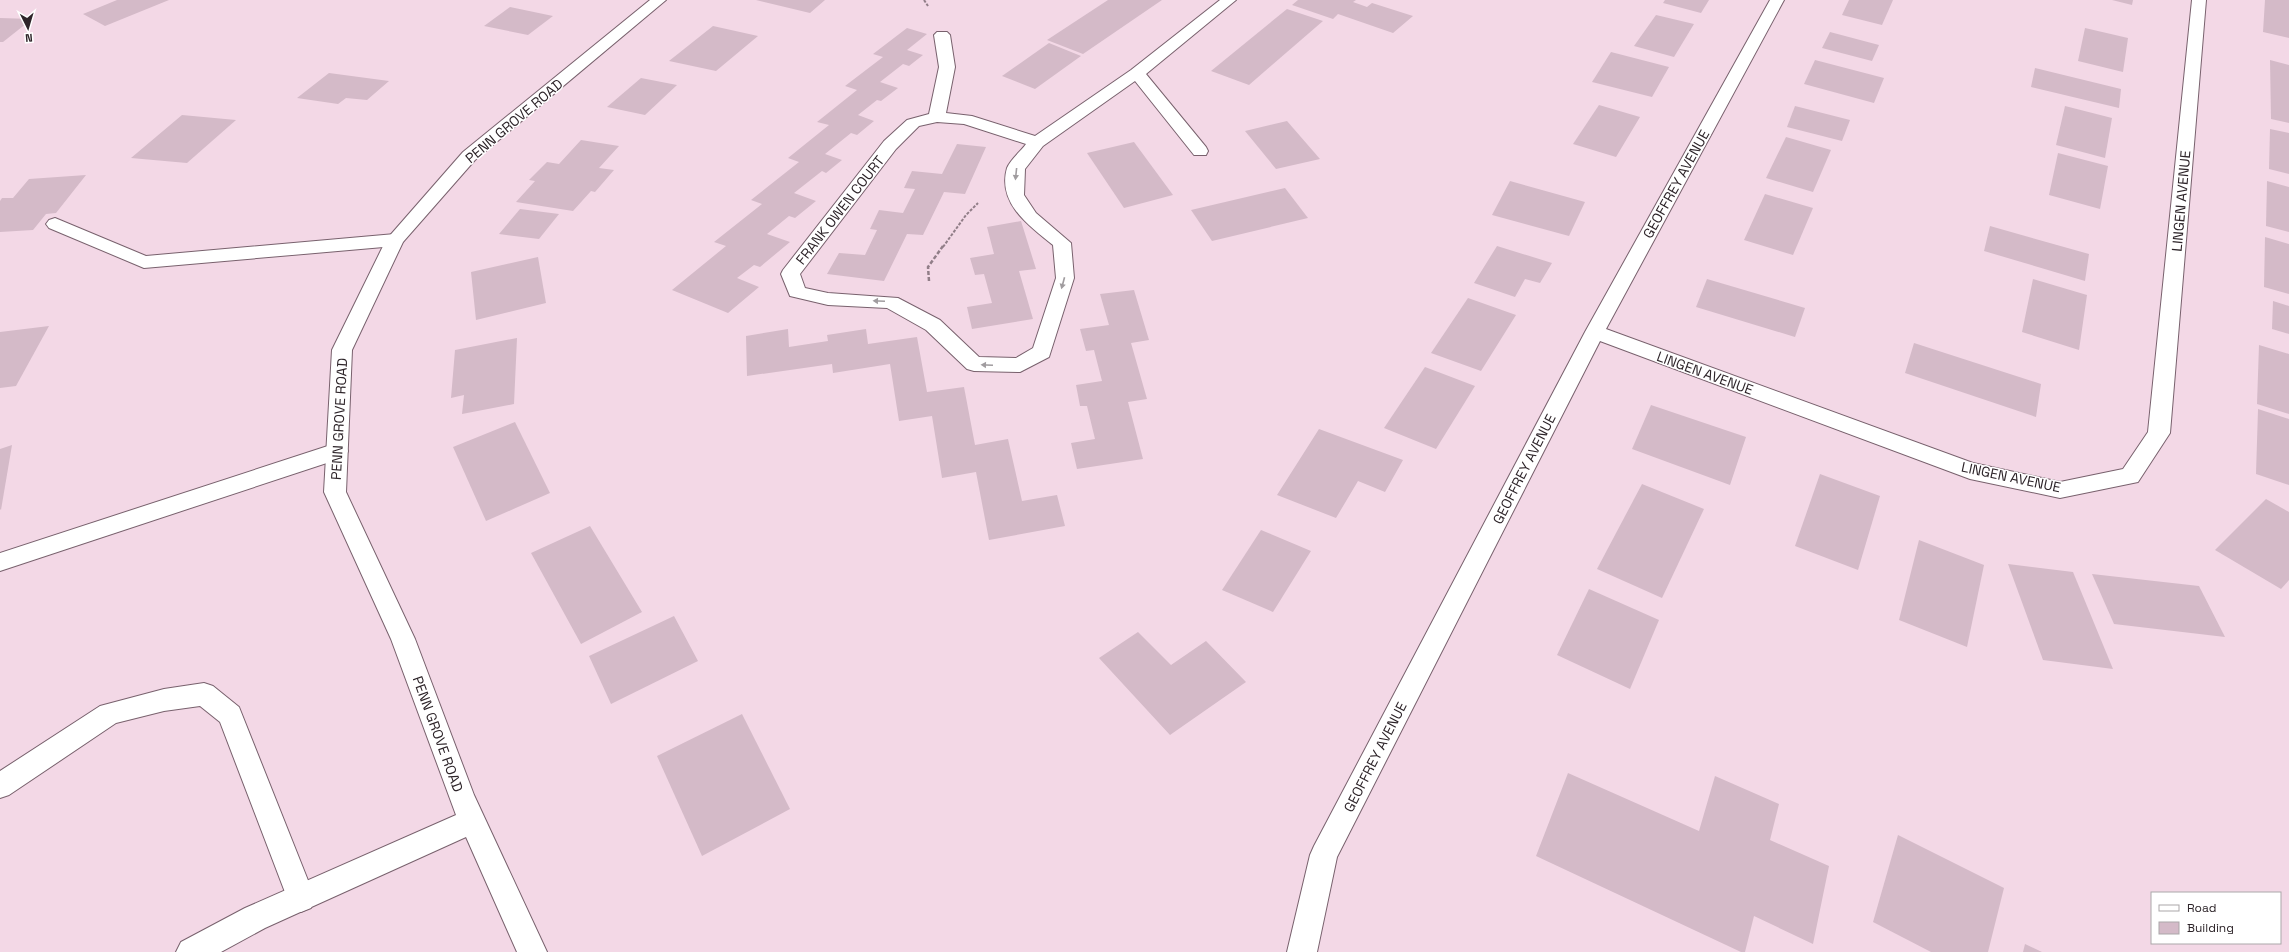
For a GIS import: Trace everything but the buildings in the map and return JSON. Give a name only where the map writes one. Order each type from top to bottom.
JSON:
[{"type":"street","name":"PENN GROVE ROAD","points":[[532,952],[461,796],[403,639],[335,492],[342,350],[395,240],[469,156],[659,0]]},
{"type":"street","points":[[1016,168],[1037,142],[1137,72],[1229,0]]},
{"type":"street","name":"GEOFFREY AVENUE","points":[[1302,952],[1324,855],[1595,332],[1777,0]]},
{"type":"street","name":"LINGEN AVENUE","points":[[1595,332],[1970,470],[2060,490],[2130,476],[2159,433],[2199,0]]},
{"type":"street","points":[[937,117],[948,67],[942,35]]},
{"type":"street","points":[[1137,72],[1200,151]]},
{"type":"street","name":"FRANK OWEN COURT","points":[[1016,168],[1015,195],[1029,217],[1062,243],[1065,278],[1042,352],[1020,365],[974,364],[933,325],[891,302],[828,299],[797,292],[790,274],[890,145],[913,122],[937,117],[966,119],[1037,142]]},
{"type":"street","points":[[55,224],[144,262],[395,240]]},
{"type":"street","points":[[0,562],[337,451]]},
{"type":"street","points":[[0,786],[109,714],[164,700],[204,694],[230,715],[301,898]]},
{"type":"street","points":[[192,952],[255,918],[472,821]]},
{"type":"path","points":[[933,325],[928,267],[966,215],[1016,168]]}]
